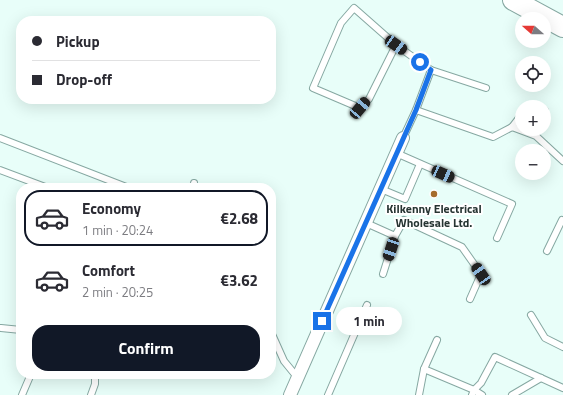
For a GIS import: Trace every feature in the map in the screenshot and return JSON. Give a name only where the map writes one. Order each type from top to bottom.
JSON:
[{"type":"highway","points":[[513,0],[563,27]]},
{"type":"street","points":[[290,395],[403,138]]},
{"type":"lane","points":[[396,45],[369,99],[360,108],[313,88],[341,23],[354,8],[396,45],[431,70],[486,88]]},
{"type":"lane","points":[[403,138],[416,110],[431,70]]},
{"type":"lane","points":[[416,110],[493,137],[512,127],[515,123]]},
{"type":"lane","points":[[512,127],[536,136],[563,161]]},
{"type":"lane","points":[[0,138],[116,183]]},
{"type":"lane","points":[[396,153],[512,204],[497,238]]},
{"type":"lane","points":[[381,189],[405,199],[420,164]]},
{"type":"lane","points":[[0,170],[35,183]]},
{"type":"lane","points":[[382,274],[395,236],[404,220],[462,247],[481,274],[470,299]]},
{"type":"lane","points":[[547,250],[562,220],[563,221]]},
{"type":"lane","points":[[366,223],[395,236]]},
{"type":"lane","points":[[328,395],[367,305]]},
{"type":"lane","points":[[531,315],[545,338],[563,347]]},
{"type":"lane","points":[[1,328],[16,330]]},
{"type":"lane","points":[[419,395],[424,370],[437,340]]},
{"type":"lane","points":[[276,343],[284,361],[298,377]]},
{"type":"lane","points":[[473,393],[481,383],[495,357],[563,388]]},
{"type":"lane","points":[[424,370],[473,393],[482,395]]},
{"type":"lane","points":[[514,395],[541,378]]},
{"type":"lane","points":[[22,395],[28,379]]},
{"type":"lane","points":[[91,395],[95,384],[95,379]]},
{"type":"place","name":"Kilkenny Electrical Wholesale Ltd.","points":[[434,194]]},
{"type":"route","points":[[322,321],[416,110],[431,70],[420,62]]}]
